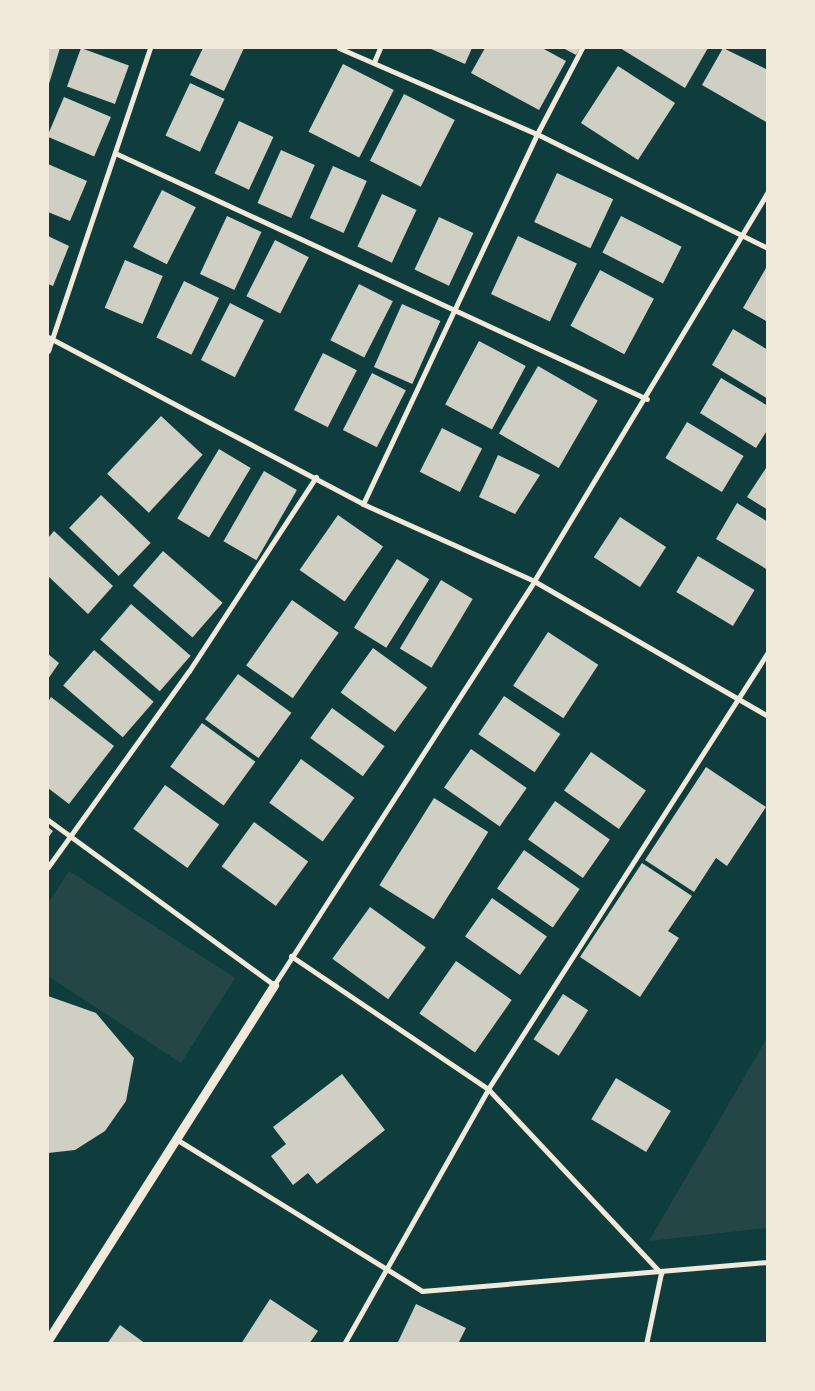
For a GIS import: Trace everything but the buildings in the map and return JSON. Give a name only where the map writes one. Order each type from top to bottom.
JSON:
[{"type":"street","points":[[48,351],[50,338],[150,48]]},
{"type":"street","points":[[340,48],[537,134],[768,248]]},
{"type":"street","points":[[374,62],[380,48]]},
{"type":"street","points":[[363,504],[537,134],[582,48]]},
{"type":"street","points":[[115,153],[454,308],[647,399]]},
{"type":"street","points":[[48,1340],[292,956],[534,581],[647,399],[745,235],[768,192]]},
{"type":"street","points":[[50,338],[316,477],[363,504],[534,581],[739,697],[768,716]]},
{"type":"street","points":[[48,867],[72,838],[316,477]]},
{"type":"street","points":[[344,1344],[488,1089],[768,652]]},
{"type":"street","points":[[48,820],[274,985]]},
{"type":"street","points":[[292,956],[488,1089],[662,1273]]},
{"type":"street","points":[[176,1139],[386,1272],[422,1291],[662,1273],[768,1262]]},
{"type":"street","points":[[646,1344],[662,1273]]},
{"type":"shaded area","points":[[69,871],[235,978],[181,1063],[48,976],[48,903]]},
{"type":"shaded area","points":[[767,1038],[767,1228],[649,1241]]}]
